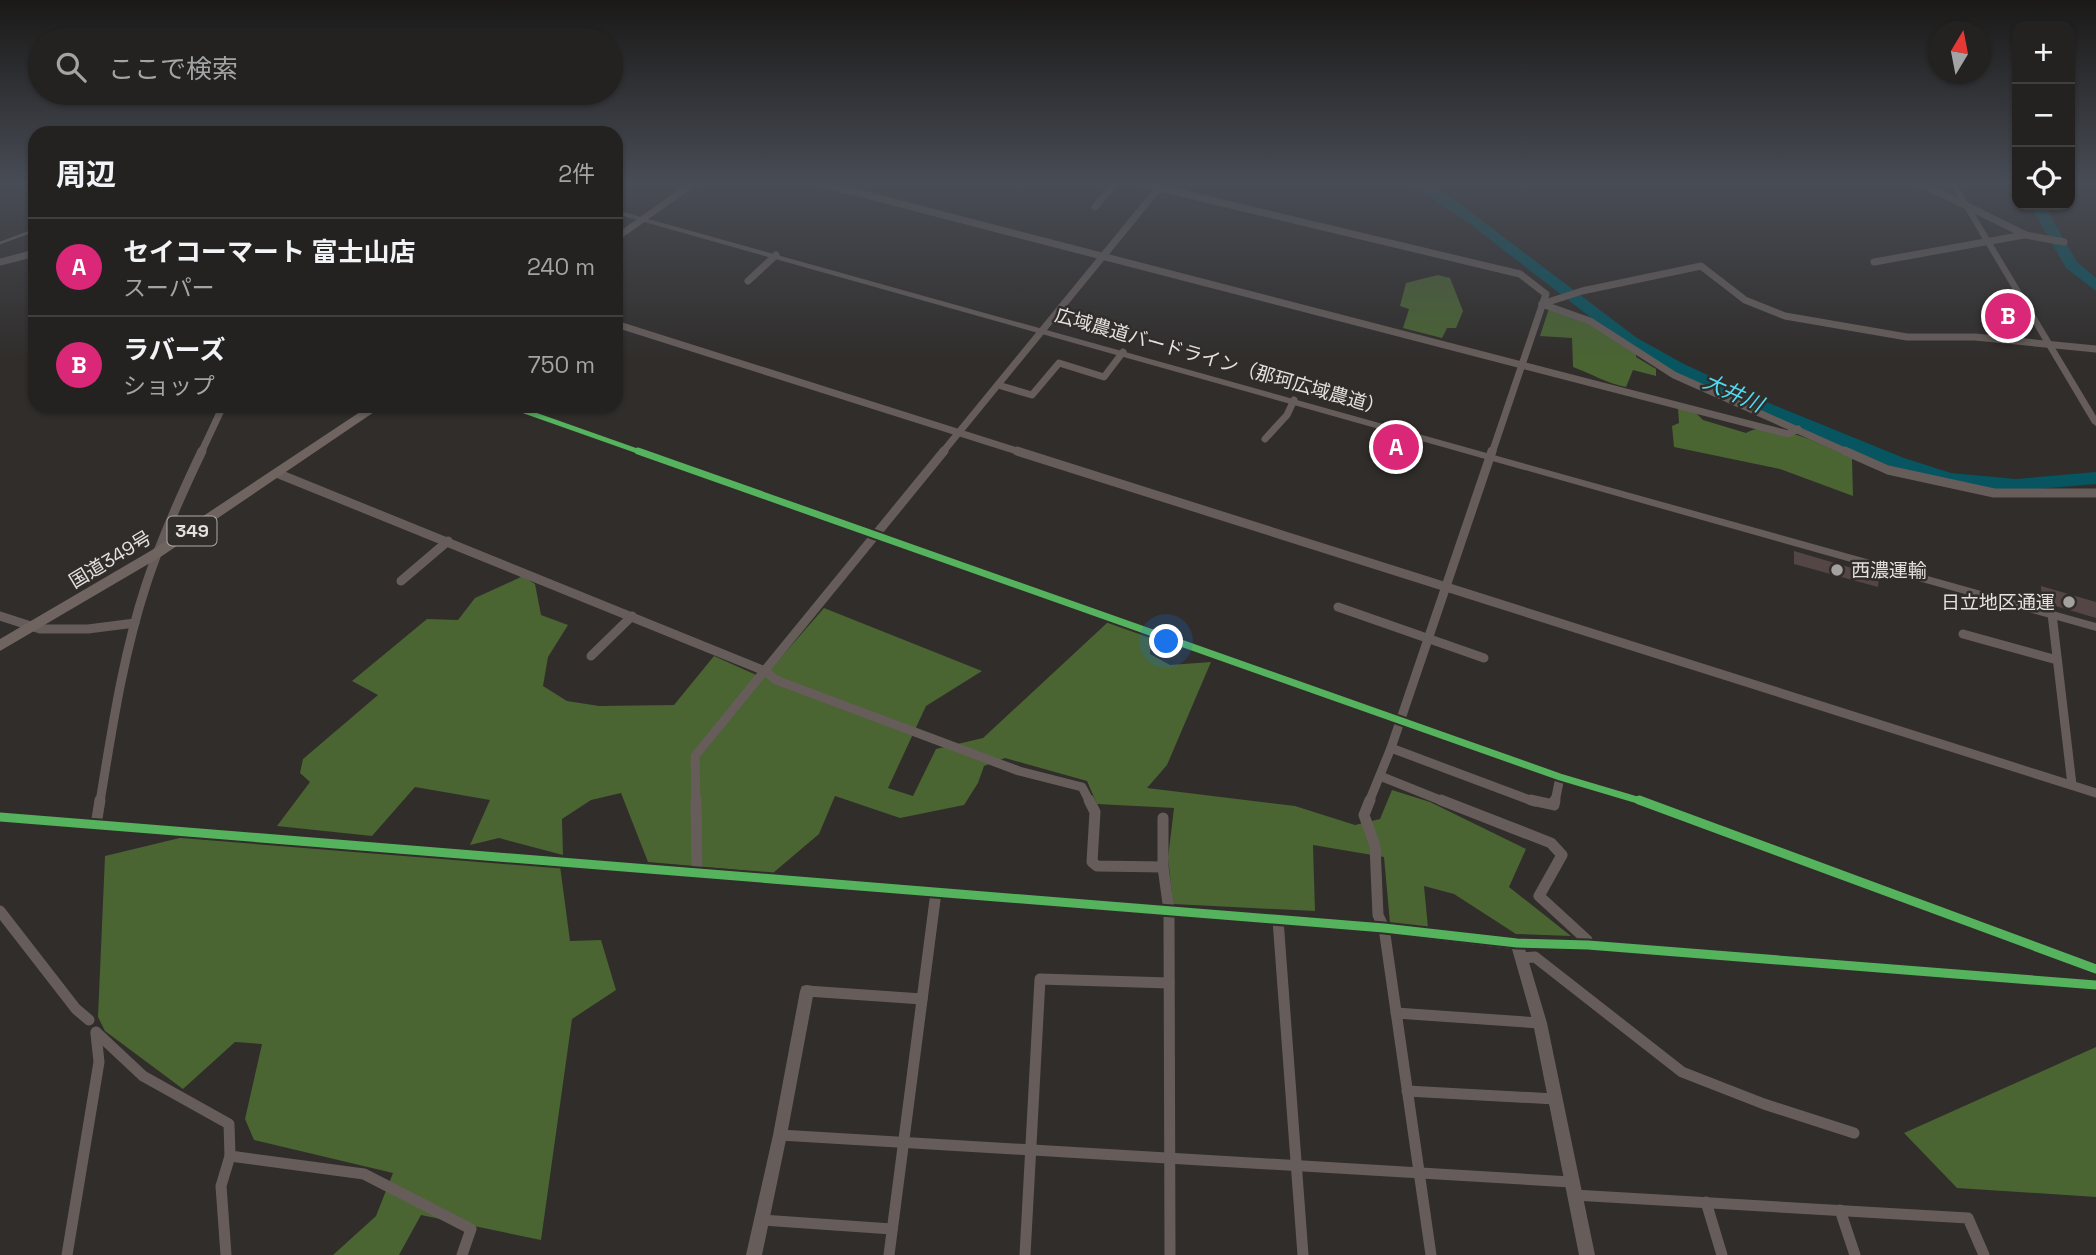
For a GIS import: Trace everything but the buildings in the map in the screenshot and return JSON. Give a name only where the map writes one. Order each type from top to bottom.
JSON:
[{"type":"highway","name":"国道349号","points":[[0,646],[29,624],[352,413]]},
{"type":"highway","name":"国道349号","points":[[0,635],[29,624],[157,554],[367,413]]},
{"type":"street","name":"広域農道バードライン（那珂広域農道）","points":[[729,243],[2096,626]]},
{"type":"street","points":[[1047,243],[1522,363],[1788,434],[1798,429]]},
{"type":"street","points":[[697,873],[695,756],[1114,243]]},
{"type":"street","points":[[1392,243],[1520,274],[1541,287],[1546,294],[1427,637],[1401,721],[1364,816],[1375,846],[1378,915],[1384,928],[1431,1255]]},
{"type":"street","points":[[1874,262],[1974,243]]},
{"type":"street","points":[[1989,243],[2096,423]]},
{"type":"street","points":[[0,262],[28,255]]},
{"type":"street","points":[[747,281],[776,255]]},
{"type":"street","points":[[1542,304],[1559,296],[1702,266],[1745,300],[1785,316],[1827,321],[1907,337],[1975,337],[2096,349]]},
{"type":"street","points":[[1542,304],[1590,321],[1674,375],[1888,470],[1919,479],[1994,493],[2096,493]]},
{"type":"street","points":[[623,326],[961,431],[2096,793]]},
{"type":"street","points":[[999,385],[1032,394],[1059,363],[1104,377],[1123,352]]},
{"type":"street","points":[[1265,439],[1287,415],[1294,400]]},
{"type":"street","points":[[96,825],[112,728],[135,623],[157,554],[220,413]]},
{"type":"street","points":[[530,413],[1560,777],[1618,792],[2096,969]]},
{"type":"street","points":[[279,474],[765,671],[776,680],[1019,771],[1053,782],[1082,787],[1095,812],[1092,862],[1097,866],[1163,867]]},
{"type":"street","points":[[401,581],[448,541]]},
{"type":"street","points":[[1338,607],[1484,658]]},
{"type":"street","points":[[2052,614],[2072,785]]},
{"type":"street","points":[[0,616],[40,629],[88,629],[135,623]]},
{"type":"street","points":[[591,656],[632,616]]},
{"type":"street","points":[[1963,634],[2057,660]]},
{"type":"street","points":[[1391,748],[1542,804],[1554,805],[1560,777]]},
{"type":"street","points":[[1380,776],[1551,843],[1562,855],[1559,868],[1544,883],[1539,896],[1587,940],[1588,945]]},
{"type":"street","points":[[0,817],[1384,928],[1517,943],[1588,945],[2096,985]]},
{"type":"street","points":[[1163,818],[1163,867],[1169,911],[1170,1255]]},
{"type":"street","points":[[889,1255],[936,892]]},
{"type":"street","points":[[0,911],[76,1009],[89,1020]]},
{"type":"street","points":[[1278,920],[1303,1255]]},
{"type":"street","points":[[1517,943],[1540,1023],[1587,1255]]},
{"type":"street","points":[[1522,958],[1535,957],[1682,1072],[1854,1133]]},
{"type":"street","points":[[1025,1255],[1040,979],[1169,983]]},
{"type":"street","points":[[754,1255],[807,991],[922,999]]},
{"type":"street","points":[[1396,1013],[1540,1023]]},
{"type":"street","points":[[67,1255],[99,1062],[96,1032],[112,1052],[143,1074],[174,1095],[213,1111],[229,1124],[230,1156],[221,1186],[226,1255]]},
{"type":"street","points":[[1408,1091],[1555,1099]]},
{"type":"street","points":[[780,1135],[1419,1172],[1706,1202],[1968,1218],[1984,1255]]},
{"type":"street","points":[[230,1156],[364,1174],[471,1230],[462,1255]]},
{"type":"street","points":[[1706,1202],[1722,1255]]},
{"type":"street","points":[[1840,1210],[1855,1255]]},
{"type":"street","points":[[761,1220],[892,1230]]},
{"type":"green space","points":[[1438,275],[1450,278],[1463,311],[1456,328],[1447,328],[1442,338],[1403,328],[1409,309],[1400,306],[1406,283]]},
{"type":"green space","points":[[1549,308],[1588,322],[1636,352],[1636,357],[1656,369],[1656,376],[1633,370],[1626,387],[1573,367],[1572,338],[1540,336]]},
{"type":"green space","points":[[1678,408],[1696,413],[1703,420],[1746,433],[1769,429],[1799,435],[1852,458],[1853,496],[1780,469],[1674,447],[1672,426],[1679,423]]},
{"type":"green space","points":[[523,576],[535,584],[541,615],[568,625],[548,657],[543,686],[567,701],[599,706],[674,705],[714,656],[763,678],[824,608],[982,671],[926,706],[888,788],[913,796],[936,749],[983,738],[1108,622],[1151,635],[1150,654],[1170,665],[1211,662],[1167,765],[1147,788],[1295,806],[1355,825],[1380,819],[1392,790],[1430,802],[1526,849],[1509,887],[1571,936],[1516,934],[1454,894],[1424,886],[1428,928],[1390,923],[1384,857],[1313,845],[1315,911],[1173,904],[1168,858],[1174,808],[1097,804],[1087,781],[1005,758],[984,766],[978,783],[964,805],[900,818],[835,796],[819,834],[773,873],[648,862],[621,793],[591,800],[562,819],[563,855],[499,838],[470,845],[490,800],[415,787],[372,836],[277,826],[310,782],[300,773],[303,759],[378,695],[352,681],[427,619],[458,620],[475,598]]},
{"type":"green space","points":[[188,836],[560,866],[570,941],[601,940],[616,990],[572,1019],[541,1240],[421,1215],[399,1255],[333,1255],[376,1216],[393,1173],[254,1140],[245,1119],[262,1044],[235,1042],[183,1089],[105,1031],[98,1017],[105,856]]},
{"type":"green space","points":[[2096,1047],[2096,1197],[1957,1188],[1904,1133]]},
{"type":"waterway","name":"大井川","points":[[1505,243],[1604,322],[1654,355],[1753,403],[1897,463],[1969,483],[2016,485],[2096,478]]},
{"type":"waterway","points":[[2058,243],[2071,265],[2096,286]]},
{"type":"cycle path","points":[[530,413],[1560,777],[1618,792],[2096,969]]},
{"type":"cycle path","points":[[0,817],[1384,928],[1517,943],[1588,945],[2096,985]]},
{"type":"place","name":"ラバーズ","points":[[2008,316]]},
{"type":"place","name":"セイコーマート 富士山店","points":[[1396,447]]},
{"type":"place","name":"西濃運輸","points":[[1837,570]]},
{"type":"place","name":"日立地区通運","points":[[2069,602]]}]
